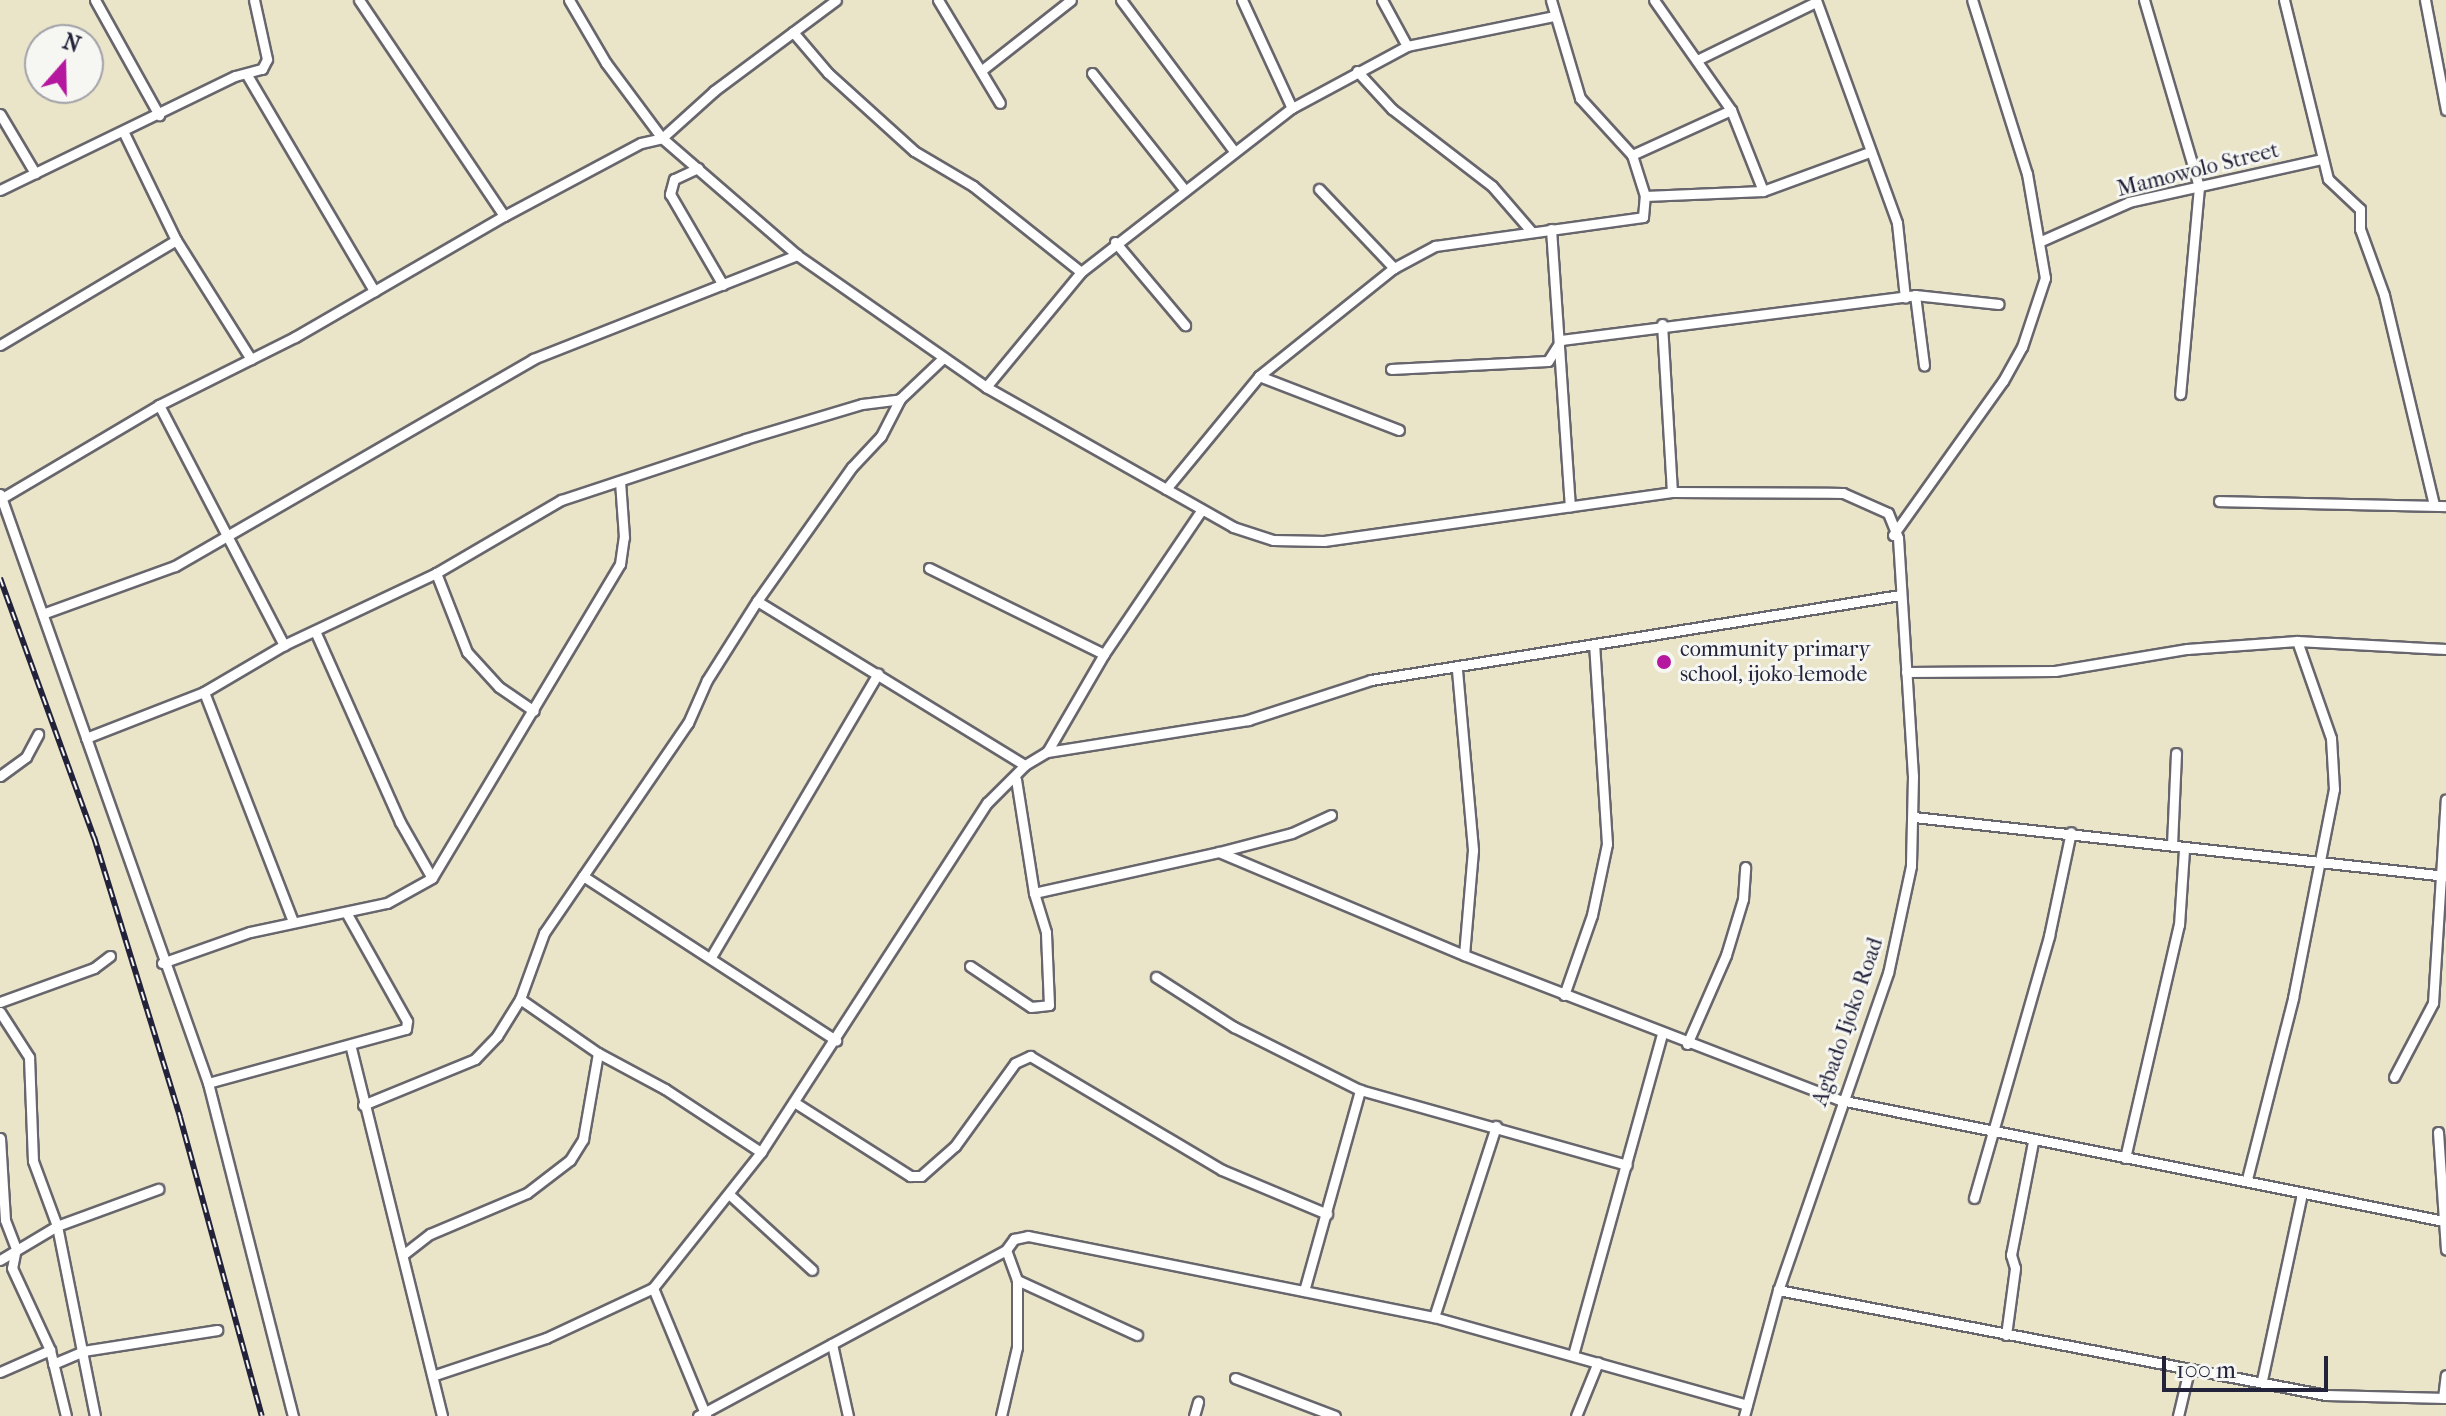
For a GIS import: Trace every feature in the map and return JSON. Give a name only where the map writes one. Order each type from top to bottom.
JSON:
[{"type":"street","points":[[95,0],[159,115]]},
{"type":"street","points":[[0,190],[124,133],[235,76],[262,69],[267,59],[254,0]]},
{"type":"street","points":[[359,0],[504,216]]},
{"type":"street","points":[[569,0],[606,63],[662,138],[797,255],[986,387],[1166,489],[1200,512],[1254,535],[1293,542],[1376,536],[1672,492],[1843,493],[1888,513],[1893,535]]},
{"type":"street","points":[[293,1416],[208,1083],[162,963],[45,613],[1,496],[159,405],[251,359],[504,216],[641,143],[662,138],[836,0]]},
{"type":"street","points":[[938,0],[1000,103]]},
{"type":"street","points":[[982,70],[1071,0]]},
{"type":"street","points":[[1121,0],[1234,151]]},
{"type":"street","points":[[1242,0],[1292,108]]},
{"type":"street","points":[[1382,0],[1407,46]]},
{"type":"street","points":[[1166,489],[1259,376],[1394,268],[1435,246],[1643,217],[1645,196],[1632,155],[1580,98],[1551,0]]},
{"type":"street","points":[[1654,0],[1699,59],[1731,110],[1763,191]]},
{"type":"street","points":[[1893,535],[2022,347],[2045,278],[2027,174],[1972,0]]},
{"type":"street","points":[[2144,0],[2199,187],[2180,394]]},
{"type":"street","points":[[2284,0],[2328,179],[2360,209],[2360,229],[2384,295],[2434,505]]},
{"type":"street","points":[[2425,0],[2446,110]]},
{"type":"street","points":[[1699,59],[1816,1],[1867,153],[1897,223],[1924,365]]},
{"type":"street","points":[[986,387],[1081,272],[1115,242],[1292,108],[1407,46],[1554,16]]},
{"type":"street","points":[[793,32],[828,73],[914,151],[973,186],[1081,272]]},
{"type":"street","points":[[1357,71],[1392,109],[1492,186],[1531,231]]},
{"type":"street","points":[[1092,73],[1184,189]]},
{"type":"street","points":[[247,75],[374,291]]},
{"type":"street","points":[[1632,155],[1731,110]]},
{"type":"street","points":[[0,114],[35,173]]},
{"type":"street","points":[[124,133],[176,240],[251,359]]},
{"type":"street","points":[[1645,196],[1763,191],[1867,153]]},
{"type":"street","name":"Mamowolo Street","points":[[2041,241],[2129,202],[2321,159]]},
{"type":"street","points":[[698,168],[674,179],[670,194],[723,285]]},
{"type":"street","points":[[1319,189],[1394,268]]},
{"type":"street","points":[[1551,229],[1570,506]]},
{"type":"street","points":[[0,345],[176,240]]},
{"type":"street","points":[[1115,242],[1185,325]]},
{"type":"street","points":[[45,613],[161,572],[533,359],[797,255]]},
{"type":"street","points":[[1391,369],[1548,361],[1561,340],[1662,324],[1910,297],[1999,304]]},
{"type":"street","points":[[1662,324],[1672,492]]},
{"type":"street","points":[[363,1105],[475,1059],[520,999],[544,933],[688,723],[707,680],[757,601],[852,467],[881,436],[900,399],[942,359]]},
{"type":"street","points":[[1259,376],[1399,430]]},
{"type":"street","points":[[86,738],[204,692],[284,645],[436,573],[561,500],[862,404],[900,399]]},
{"type":"street","points":[[159,405],[228,532],[239,564],[284,645]]},
{"type":"street","points":[[162,963],[293,921],[347,914],[398,898],[432,878],[620,564],[624,537],[620,481]]},
{"type":"street","points":[[2219,501],[2446,506]]},
{"type":"street","points":[[1047,752],[1104,654],[1200,512]]},
{"type":"street","name":"Agbado Ijoko Road","points":[[1744,1416],[1778,1290],[1840,1100],[1888,973],[1911,866],[1914,817],[1898,538],[1893,535]]},
{"type":"street","points":[[929,568],[1104,654]]},
{"type":"street","points":[[436,573],[467,652],[499,687],[534,711]]},
{"type":"street","points":[[435,1375],[546,1338],[653,1288],[730,1195],[761,1152],[987,803],[1016,779],[1025,765],[1047,752],[1248,720],[1371,680],[1457,670],[1900,595]]},
{"type":"street","points":[[757,601],[1025,765]]},
{"type":"street","points":[[315,631],[400,822],[432,878]]},
{"type":"street","points":[[1906,672],[2055,671],[2187,649],[2297,641],[2446,649]]},
{"type":"street","points":[[2247,1179],[2293,998],[2317,861],[2334,789],[2331,738],[2297,641]]},
{"type":"street","points":[[1564,995],[1592,915],[1607,844],[1594,645]]},
{"type":"street","points":[[1457,670],[1473,850],[1464,955]]},
{"type":"street","points":[[711,957],[878,674]]},
{"type":"street","points":[[204,692],[293,921]]},
{"type":"street","points":[[0,776],[26,757],[38,734]]},
{"type":"street","points":[[2172,845],[2176,753]]},
{"type":"street","points":[[970,966],[1031,1007],[1049,1005],[1046,932],[1034,893],[1016,779]]},
{"type":"street","points":[[2394,1077],[2433,1003],[2446,799]]},
{"type":"street","points":[[1034,893],[1292,833],[1331,815]]},
{"type":"street","points":[[1914,817],[2071,832],[2172,845],[2184,850],[2442,875]]},
{"type":"street","points":[[1974,1198],[2049,936],[2071,832]]},
{"type":"street","points":[[2125,1158],[2179,925],[2184,850]]},
{"type":"street","points":[[1219,852],[1564,995],[1840,1100],[1993,1134],[2247,1179],[2444,1221]]},
{"type":"street","points":[[1687,1044],[1726,955],[1743,899],[1745,867]]},
{"type":"street","points":[[583,876],[836,1040]]},
{"type":"street","points":[[208,1083],[326,1049],[351,1048],[401,1032],[407,1021],[347,914]]},
{"type":"street","points":[[0,1002],[94,968],[110,956]]},
{"type":"street","points":[[1156,977],[1234,1027],[1360,1090],[1627,1165]]},
{"type":"street","points":[[520,999],[598,1053],[665,1089],[761,1152]]},
{"type":"street","points":[[0,1012],[29,1057],[33,1161],[57,1226],[95,1416]]},
{"type":"street","points":[[1573,1355],[1662,1034]]},
{"type":"street","points":[[351,1048],[363,1105],[435,1375],[442,1416]]},
{"type":"street","points":[[404,1254],[430,1234],[527,1193],[570,1160],[583,1139],[598,1053]]},
{"type":"street","points":[[794,1102],[910,1176],[921,1176],[955,1146],[1015,1063],[1030,1056],[1222,1170],[1327,1214]]},
{"type":"street","points":[[1304,1291],[1360,1090]]},
{"type":"street","points":[[1434,1317],[1496,1126]]},
{"type":"street","points":[[2438,1132],[2446,1250]]},
{"type":"street","points":[[0,1138],[5,1220],[16,1248],[12,1268],[50,1350],[66,1416]]},
{"type":"street","points":[[2006,1335],[2015,1268],[2011,1255],[2033,1142]]},
{"type":"street","points":[[0,1260],[57,1226],[158,1189]]},
{"type":"street","points":[[2262,1380],[2302,1193]]},
{"type":"street","points":[[730,1195],[812,1270]]},
{"type":"street","points":[[653,1288],[703,1415],[1006,1250],[1014,1239],[1028,1236],[1434,1317],[1747,1405]]},
{"type":"street","points":[[1001,1416],[1017,1347],[1017,1280],[1006,1250]]},
{"type":"street","points":[[0,1269],[12,1268]]},
{"type":"street","points":[[1017,1280],[1137,1335]]},
{"type":"street","points":[[1778,1290],[2189,1370],[2369,1400],[2445,1398],[2446,1375]]},
{"type":"street","points":[[53,1364],[83,1351],[217,1330]]},
{"type":"street","points":[[832,1344],[848,1416]]},
{"type":"street","points":[[0,1372],[50,1350]]},
{"type":"street","points":[[1576,1416],[1598,1362]]},
{"type":"street","points":[[2178,1416],[2189,1370]]},
{"type":"street","points":[[1235,1378],[1335,1416]]},
{"type":"street","points":[[1194,1416],[1198,1402]]},
{"type":"railway","points":[[0,578],[94,837],[180,1117],[262,1416]]},
{"type":"place","name":"community primary school, ijoko-lemode","points":[[1664,662]]}]
